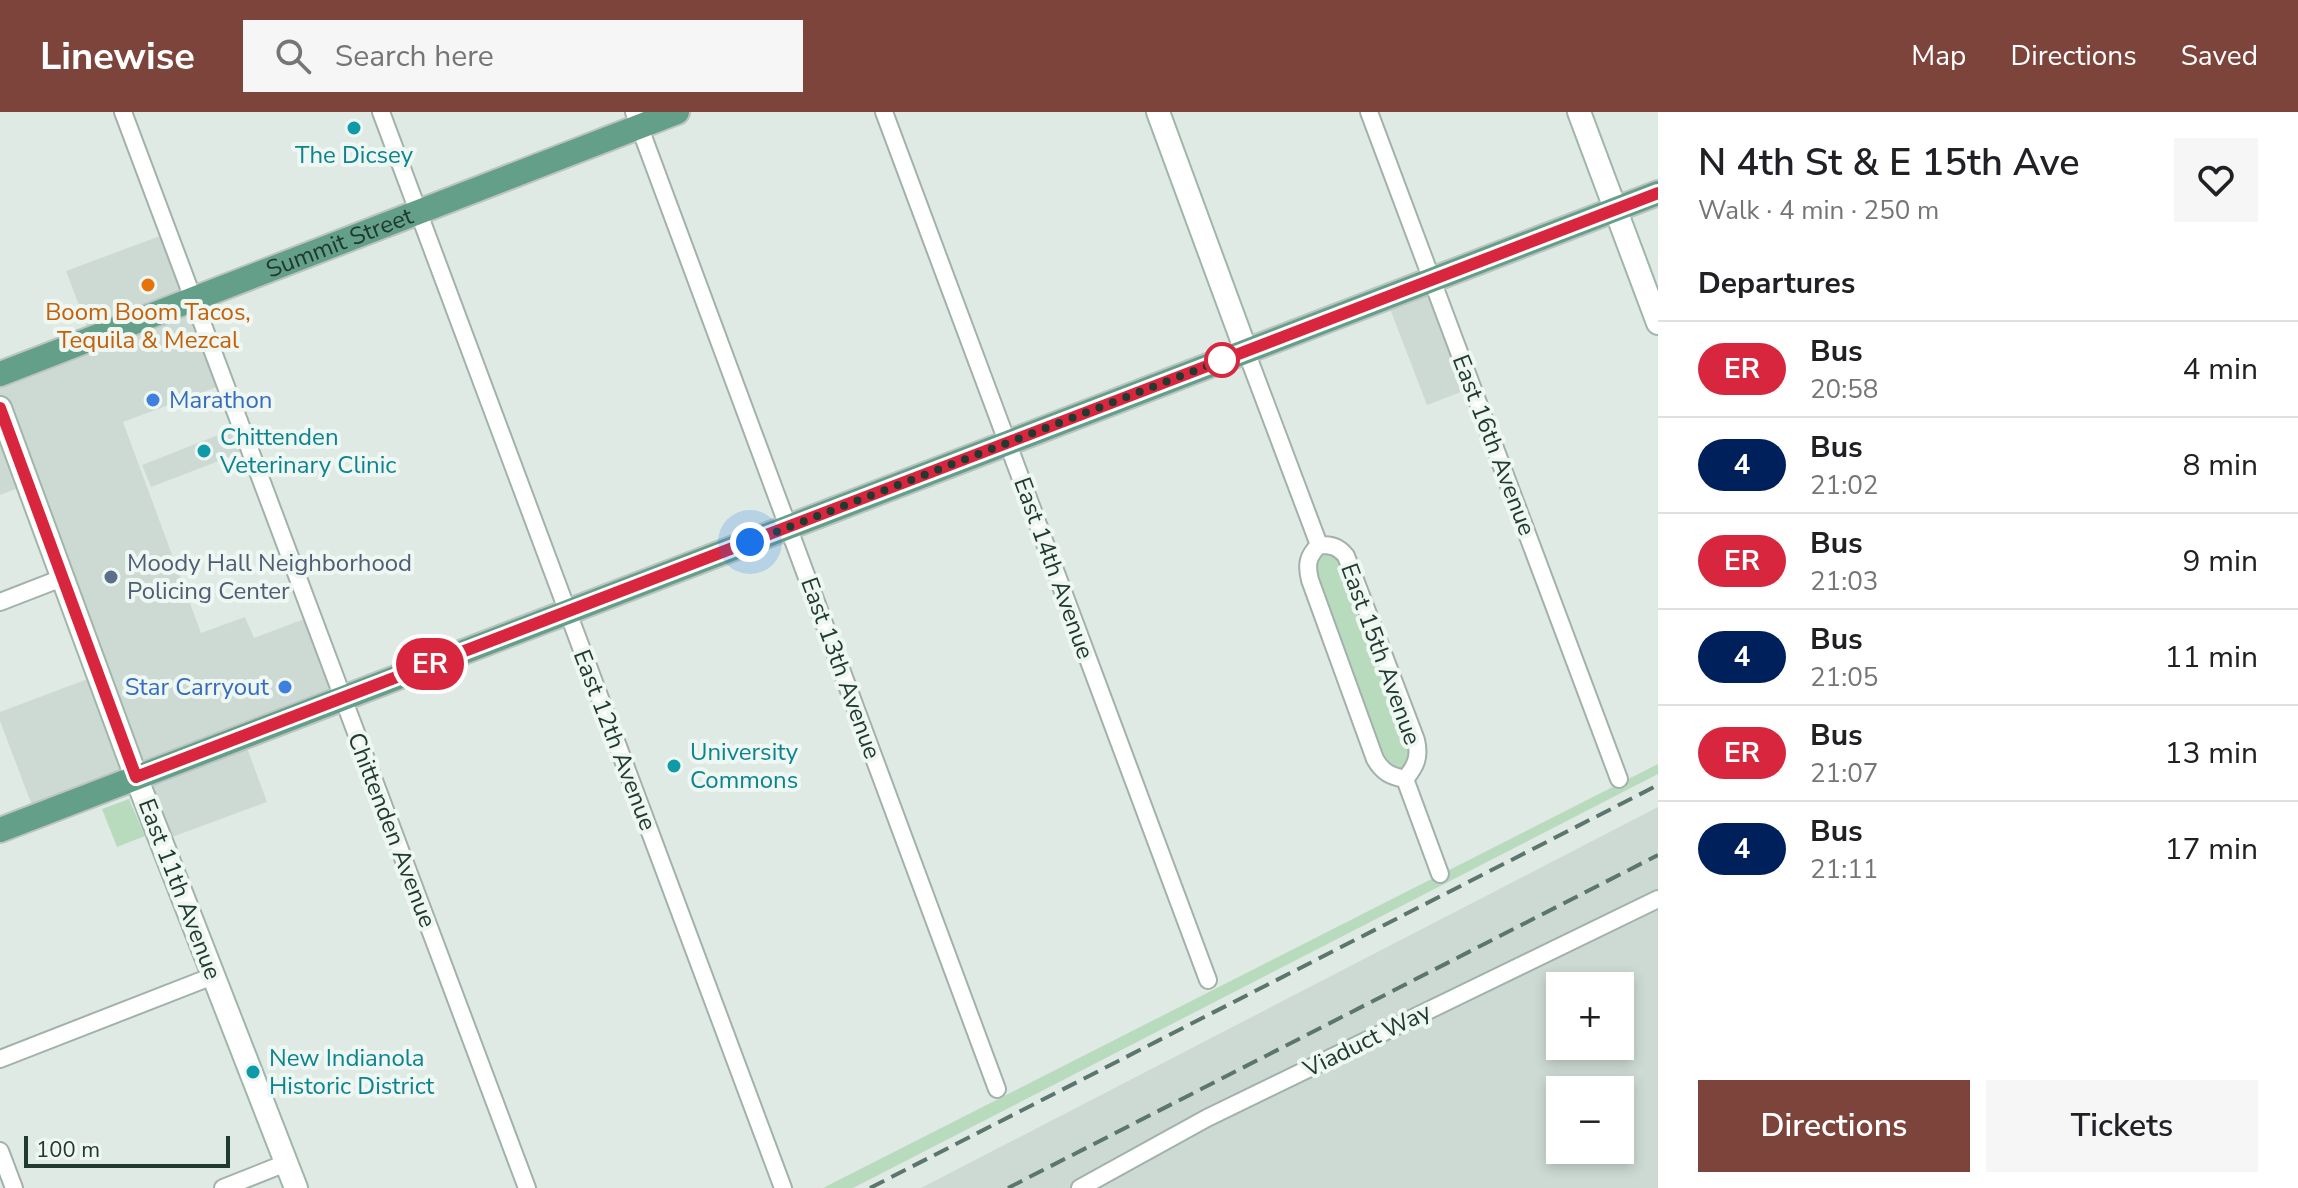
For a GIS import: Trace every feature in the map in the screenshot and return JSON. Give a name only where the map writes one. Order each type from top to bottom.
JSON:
[{"type":"main road","name":"Summit Street","points":[[0,374],[418,213],[637,119],[677,112]]},
{"type":"main road","points":[[0,830],[1658,193]]},
{"type":"street","name":"Chittenden Avenue","points":[[123,112],[527,1188]]},
{"type":"street","name":"East 12th Avenue","points":[[381,112],[783,1188]]},
{"type":"street","name":"East 14th Avenue","points":[[884,112],[1208,980]]},
{"type":"street","name":"East 15th Avenue","points":[[1158,112],[1319,545]]},
{"type":"street","name":"East 16th Avenue","points":[[1369,112],[1619,779]]},
{"type":"street","points":[[1579,112],[1658,323]]},
{"type":"street","name":"East 13th Avenue","points":[[637,119],[997,1089]]},
{"type":"street","name":"East 11th Avenue","points":[[0,408],[136,777],[296,1188]]},
{"type":"street","name":"East 15th Avenue","points":[[1319,545],[1332,545],[1346,556],[1384,653],[1419,751],[1418,760],[1405,779],[1383,771],[1375,759],[1310,580],[1310,553],[1319,545]]},
{"type":"street","points":[[0,602],[62,578]]},
{"type":"street","name":"East 15th Avenue","points":[[1405,779],[1440,874]]},
{"type":"street","name":"Viaduct Way","points":[[1080,1188],[1207,1118],[1658,899]]},
{"type":"street","points":[[0,1059],[213,976]]},
{"type":"street","points":[[0,1151],[14,1188]]},
{"type":"street","points":[[223,1188],[286,1163]]},
{"type":"shaded area","points":[[168,233],[230,382],[123,422],[201,633],[245,617],[254,638],[312,616],[343,699],[243,737],[267,802],[164,840],[140,777],[36,816],[0,721],[0,712],[101,674],[29,484],[0,495],[0,371],[91,337],[66,271]]},
{"type":"shaded area","points":[[1429,285],[1469,389],[1427,405],[1387,301]]},
{"type":"shaded area","points":[[231,430],[240,453],[151,487],[142,465]]},
{"type":"shaded area","points":[[1658,807],[1658,1188],[921,1188]]},
{"type":"green space","points":[[1341,550],[1416,740],[1413,770],[1390,775],[1310,580],[1310,553]]},
{"type":"green space","points":[[1658,764],[1658,774],[853,1188],[823,1188]]},
{"type":"green space","points":[[129,799],[145,836],[117,847],[102,809]]},
{"type":"railway","points":[[870,1188],[1658,785]]},
{"type":"railway","points":[[1008,1188],[1658,855]]},
{"type":"bus line","name":"ER","points":[[0,408],[136,777],[1658,193]]},
{"type":"place","name":"The Dicsey","points":[[354,128]]},
{"type":"place","name":"Boom Boom Tacos, Tequila & Mezcal","points":[[148,285]]},
{"type":"place","name":"Marathon","points":[[153,400]]},
{"type":"place","name":"Chittenden Veterinary Clinic","points":[[204,451]]},
{"type":"place","name":"Moody Hall Neighborhood Policing Center","points":[[111,577]]},
{"type":"place","name":"Star Carryout","points":[[285,687]]},
{"type":"place","name":"University Commons","points":[[674,766]]},
{"type":"place","name":"New Indianola Historic District","points":[[253,1072]]},
{"type":"route","points":[[750,542],[1225,359],[1222,360]]}]
